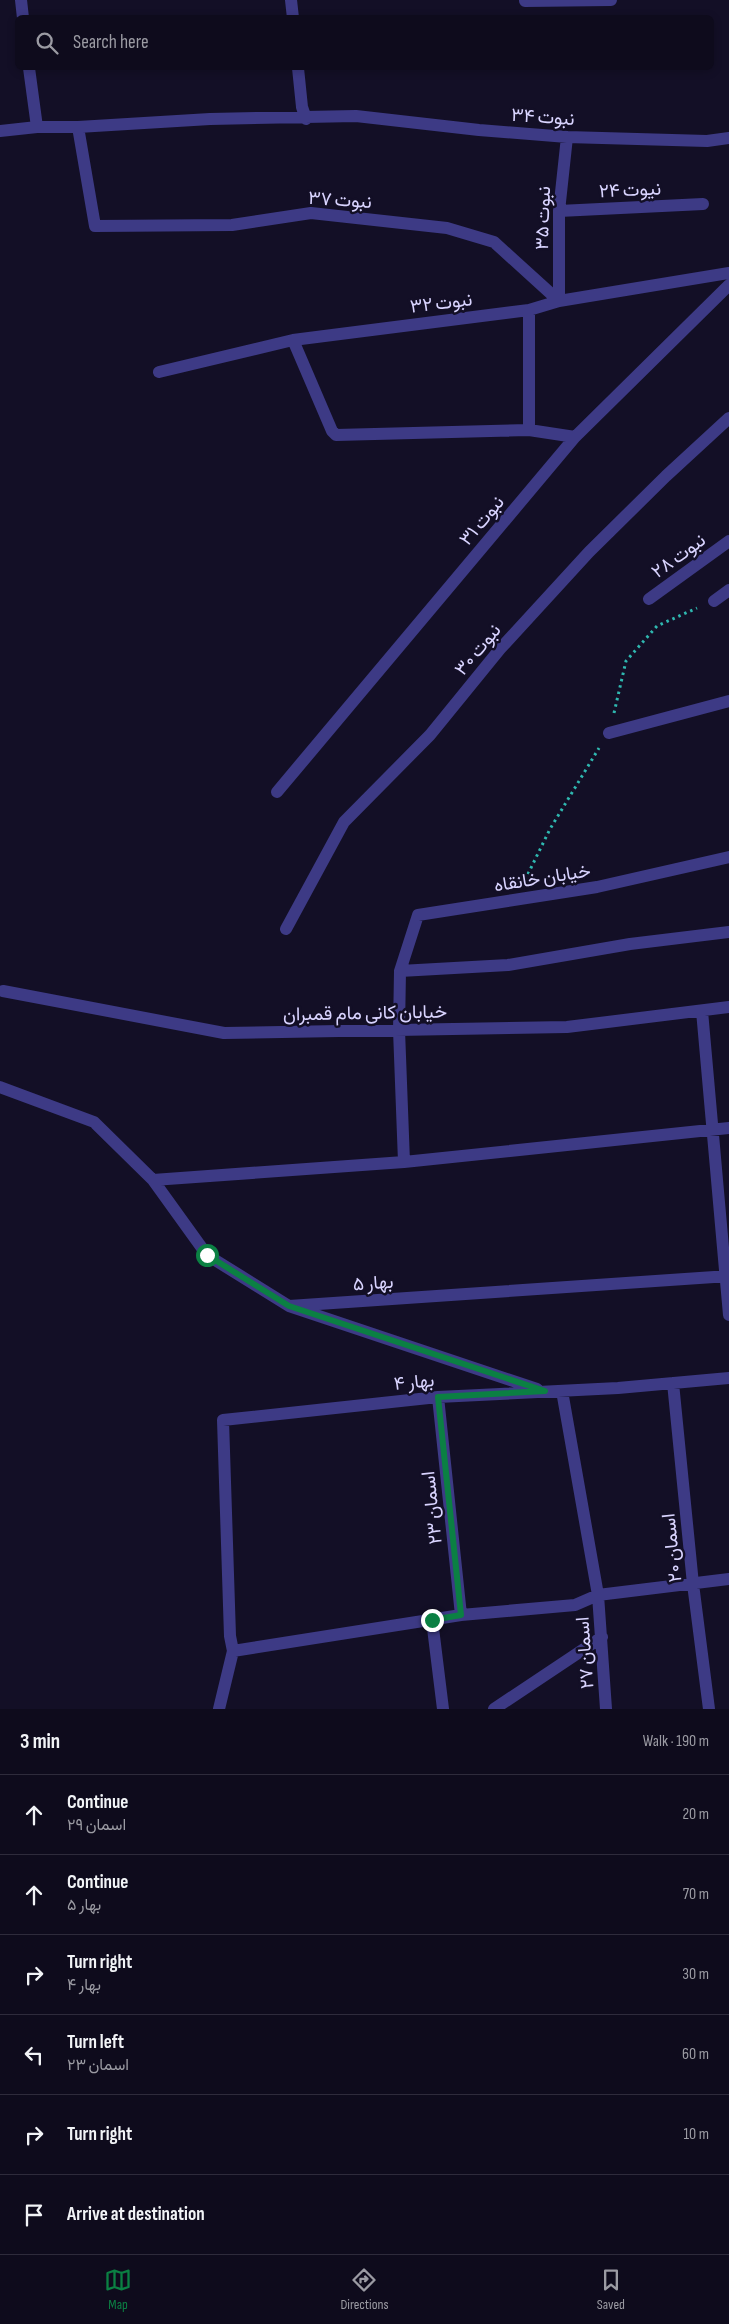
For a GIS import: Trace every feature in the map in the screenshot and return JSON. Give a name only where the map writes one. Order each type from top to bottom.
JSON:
[{"type":"street","points":[[21,0],[23,15]]},
{"type":"street","points":[[291,0],[293,15]]},
{"type":"street","points":[[526,2],[611,0]]},
{"type":"street","points":[[30,70],[37,127]]},
{"type":"street","points":[[298,70],[302,107],[306,118]]},
{"type":"street","name":"نبوت ۳۴","points":[[0,131],[37,127],[78,127],[210,119],[356,116],[479,130],[567,137],[707,141],[729,138]]},
{"type":"street","name":"نبوت ۳۷","points":[[78,127],[94,226],[232,225],[311,213],[447,228],[494,242],[559,301]]},
{"type":"street","name":"نبوت ۳۵","points":[[559,301],[559,211],[567,137]]},
{"type":"street","name":"نیوت ۲۴","points":[[559,211],[703,204]]},
{"type":"street","name":"نبوت ۳۲","points":[[159,372],[293,340],[529,310],[559,301],[729,273]]},
{"type":"street","name":"نبوت ۳۱","points":[[276,792],[576,437],[729,285]]},
{"type":"street","points":[[529,310],[529,430]]},
{"type":"street","points":[[293,340],[332,431],[336,435],[529,430],[576,437]]},
{"type":"street","name":"نبوت ۳۰","points":[[286,929],[344,822],[430,735],[500,649],[589,552],[666,476],[729,418]]},
{"type":"street","name":"نبوت ۲۸","points":[[649,599],[729,541]]},
{"type":"street","points":[[729,590],[714,601],[729,595]]},
{"type":"street","points":[[608,733],[729,702]]},
{"type":"street","name":"خیابان خانقاه","points":[[400,972],[418,915],[597,887],[729,857]]},
{"type":"street","points":[[404,1162],[399,1030],[400,972],[508,965],[630,944],[729,932]]},
{"type":"street","name":"خیابان کانی مام قمبران","points":[[4,992],[224,1033],[567,1027],[729,1007]]},
{"type":"street","points":[[702,1011],[729,1314]]},
{"type":"street","points":[[0,1087],[94,1122],[153,1180],[207,1255],[289,1306],[545,1391]]},
{"type":"street","points":[[153,1180],[404,1162],[729,1128]]},
{"type":"street","name":"بهار ۵","points":[[289,1306],[727,1276]]},
{"type":"street","name":"بهار ۴","points":[[233,1651],[230,1636],[224,1420],[438,1397],[562,1391],[729,1378]]},
{"type":"street","name":"اسمان ۲۰","points":[[673,1383],[693,1584],[709,1709]]},
{"type":"street","name":"اسمان ۲۷","points":[[562,1391],[598,1594],[606,1709]]},
{"type":"street","name":"اسمان ۲۳","points":[[438,1397],[461,1615]]},
{"type":"street","points":[[219,1709],[233,1651],[461,1615],[575,1605],[598,1594],[729,1579]]},
{"type":"street","points":[[432,1620],[442,1709]]},
{"type":"street","points":[[494,1709],[602,1637]]},
{"type":"route","points":[[207,1255],[289,1306],[545,1391],[438,1397],[461,1615],[432,1620]]}]
